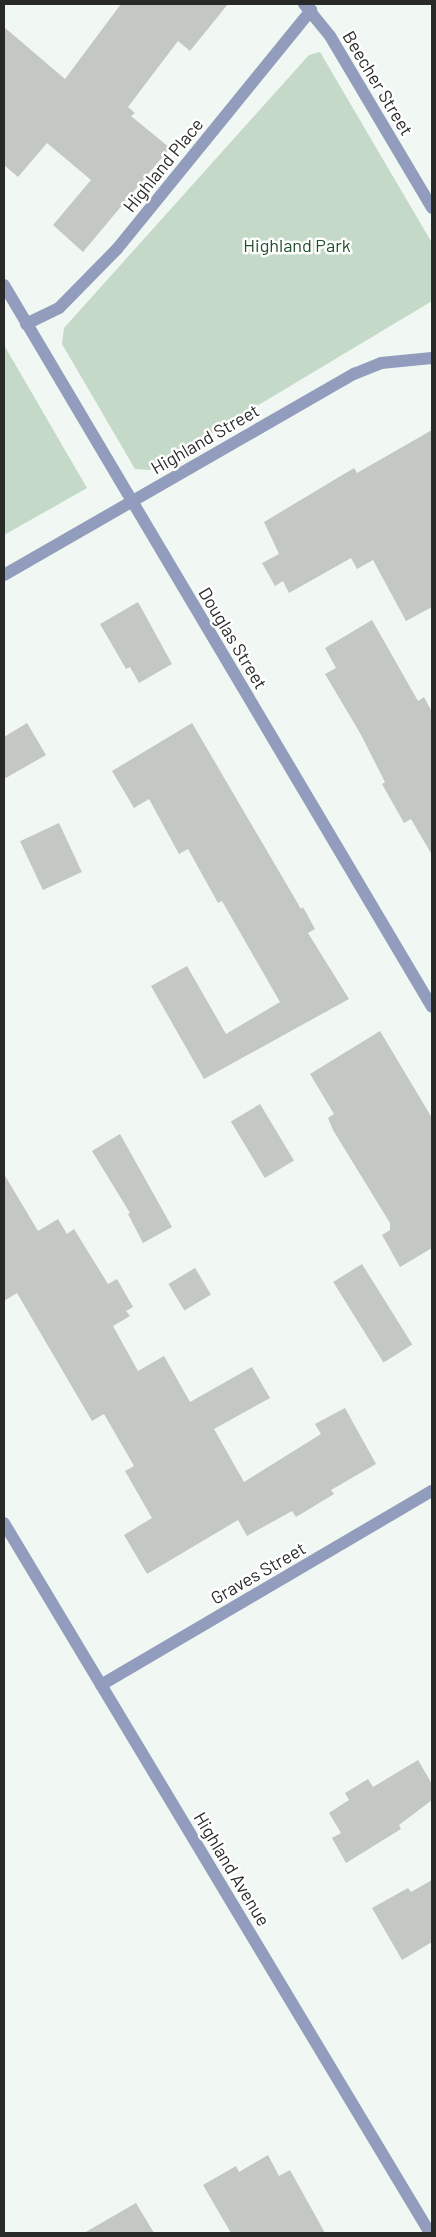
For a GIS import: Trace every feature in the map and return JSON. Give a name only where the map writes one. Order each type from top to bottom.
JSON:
[{"type":"street","name":"Beecher Street","points":[[307,7],[330,36],[432,208]]},
{"type":"street","name":"Highland Place","points":[[26,324],[59,308],[117,249],[307,7]]},
{"type":"street","name":"Douglas Street","points":[[4,285],[432,1007]]},
{"type":"street","name":"Highland Street","points":[[4,575],[354,374],[381,363],[432,358]]},
{"type":"street","name":"Graves Street","points":[[101,1685],[432,1491]]},
{"type":"street","name":"Highland Avenue","points":[[4,1523],[430,2233]]},
{"type":"green space","name":"Highland Park","points":[[320,52],[432,243],[432,301],[150,470],[135,469],[62,344],[64,328],[309,55]]},
{"type":"green space","points":[[4,345],[87,488],[4,535]]},
{"type":"building","points":[[121,4],[228,4],[190,51],[178,41],[128,107],[135,113],[131,116],[170,148],[83,252],[53,225],[91,180],[47,143],[18,177],[4,165],[4,27],[65,79]]},
{"type":"building","points":[[432,430],[432,607],[406,621],[373,560],[357,569],[351,558],[289,593],[283,581],[275,586],[262,563],[279,554],[264,522],[354,468],[357,473]]},
{"type":"building","points":[[138,602],[172,664],[139,683],[130,667],[126,669],[100,624]]},
{"type":"building","points":[[372,620],[418,701],[424,697],[432,712],[432,855],[411,819],[404,823],[382,784],[385,782],[360,733],[325,674],[336,668],[325,648]]},
{"type":"building","points":[[27,723],[46,755],[4,779],[4,737]]},
{"type":"building","points":[[192,723],[301,909],[303,907],[315,929],[308,933],[349,999],[204,1079],[151,986],[187,966],[226,1034],[280,1002],[222,901],[218,903],[188,849],[179,854],[149,799],[134,808],[112,771]]},
{"type":"building","points":[[59,823],[82,872],[43,890],[20,841]]},
{"type":"building","points":[[380,1031],[432,1118],[432,1248],[400,1267],[382,1235],[390,1230],[390,1223],[333,1130],[328,1118],[334,1114],[310,1074]]},
{"type":"building","points":[[260,1104],[294,1161],[265,1178],[231,1122]]},
{"type":"building","points":[[120,1134],[172,1227],[143,1243],[128,1214],[130,1213],[92,1151]]},
{"type":"building","points":[[4,1174],[38,1231],[58,1219],[67,1234],[74,1229],[108,1284],[117,1279],[133,1307],[126,1311],[130,1316],[113,1326],[138,1371],[164,1356],[190,1402],[252,1367],[270,1398],[214,1429],[244,1482],[321,1434],[315,1424],[345,1408],[376,1464],[331,1490],[334,1494],[296,1517],[292,1511],[247,1536],[238,1520],[147,1574],[124,1535],[152,1518],[125,1471],[134,1466],[104,1414],[92,1421],[17,1293],[4,1301]]},
{"type":"building","points":[[362,1264],[412,1345],[384,1363],[333,1282]]},
{"type":"building","points":[[195,1268],[211,1295],[184,1311],[168,1284]]},
{"type":"building","points":[[418,1760],[432,1784],[432,1800],[399,1825],[401,1829],[346,1863],[332,1838],[341,1833],[329,1813],[349,1800],[345,1793],[368,1779],[373,1787]]},
{"type":"building","points":[[432,1880],[432,1942],[402,1960],[372,1908],[408,1888],[411,1892]]},
{"type":"building","points":[[268,2155],[279,2176],[290,2170],[325,2233],[231,2233],[203,2185],[236,2166],[239,2172]]},
{"type":"building","points":[[136,2203],[154,2233],[84,2233]]}]
